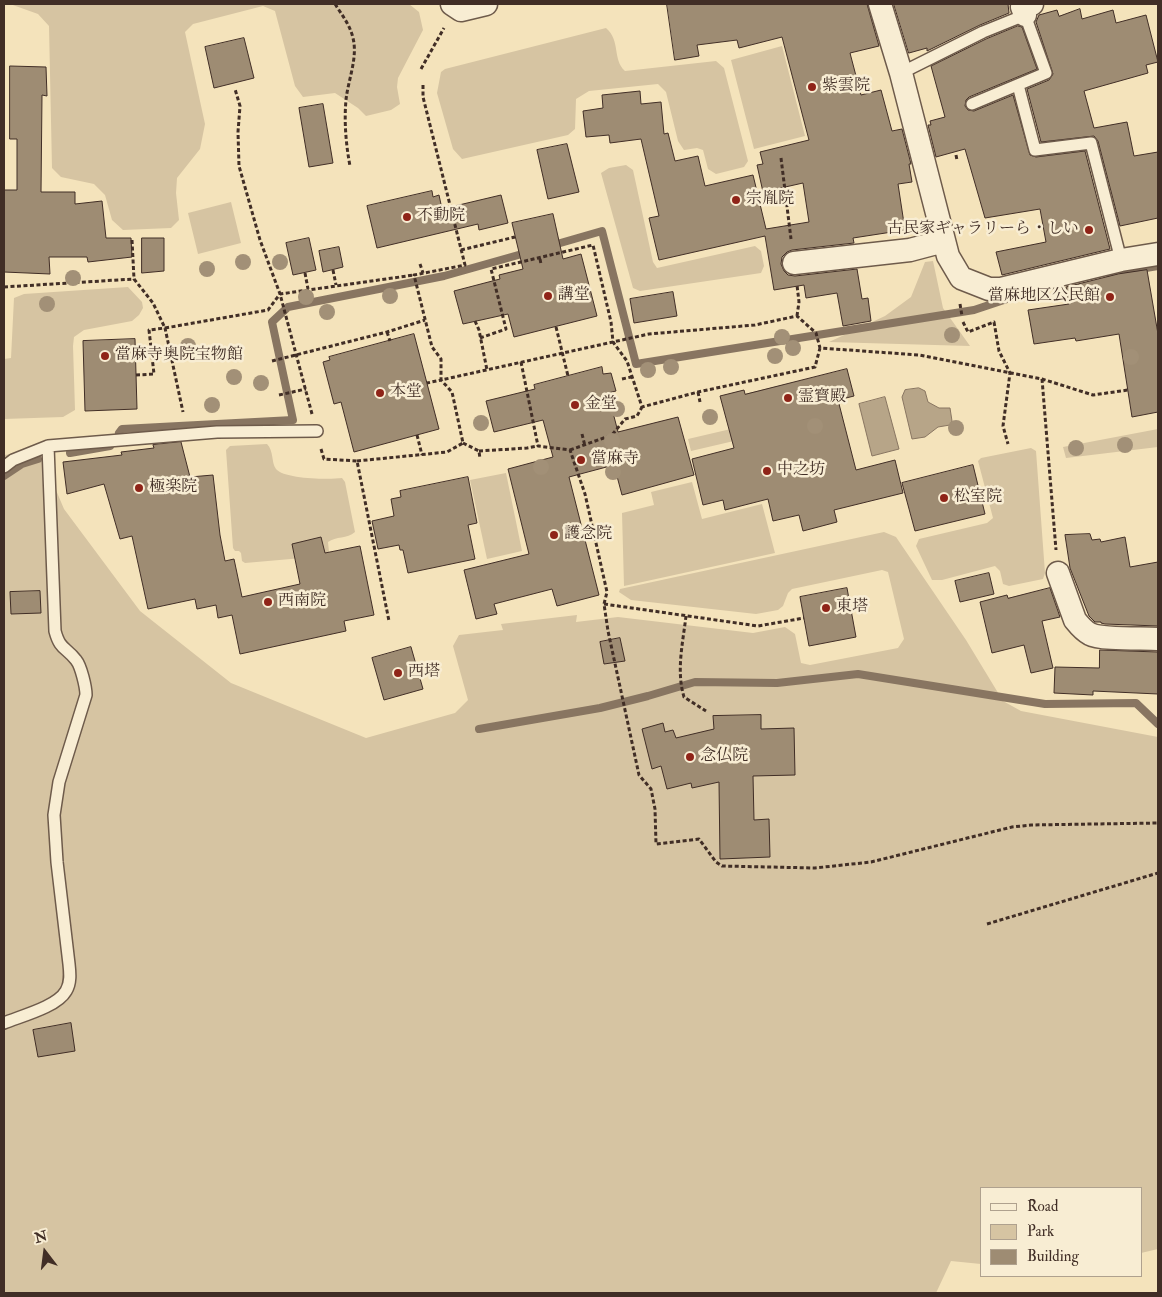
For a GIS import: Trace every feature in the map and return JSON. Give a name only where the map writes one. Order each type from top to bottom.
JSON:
[{"type":"street","points":[[455,10],[486,4]]},
{"type":"street","points":[[880,4],[901,73],[948,256],[961,278],[988,289],[1001,289],[1121,260],[1158,254]]},
{"type":"street","points":[[794,263],[910,250],[944,241]]},
{"type":"street","points":[[1058,573],[1075,620],[1090,635],[1158,639]]},
{"type":"lane","points":[[901,73],[983,32],[1025,7],[1046,73],[972,104]]},
{"type":"lane","points":[[1018,85],[1035,150],[1091,143],[1121,260]]},
{"type":"lane","points":[[4,467],[13,460],[48,446],[217,432],[317,431]]},
{"type":"lane","points":[[4,1023],[58,1000],[66,991],[70,980],[70,964],[57,862],[54,815],[59,782],[86,690],[76,660],[62,648],[55,631],[48,446]]},
{"type":"path","points":[[335,4],[348,23],[354,38],[355,54],[346,101],[346,145],[350,166]]},
{"type":"path","points":[[421,69],[455,10]]},
{"type":"path","points":[[136,375],[154,374],[149,330],[268,310],[280,294],[336,285],[415,279],[423,273],[465,264],[423,97],[423,85]]},
{"type":"path","points":[[235,88],[240,106],[238,132],[239,166],[260,240],[280,294],[324,459],[357,461],[422,455],[448,452],[463,443]]},
{"type":"path","points":[[956,155],[957,160]]},
{"type":"path","points":[[781,158],[799,302],[797,316]]},
{"type":"path","points":[[461,250],[515,236]]},
{"type":"path","points":[[132,240],[134,279],[153,303],[165,328],[183,412]]},
{"type":"path","points":[[480,338],[506,329],[491,269],[593,246],[611,322],[613,342],[627,361],[642,407]]},
{"type":"path","points":[[540,259],[541,264]]},
{"type":"path","points":[[420,264],[423,273]]},
{"type":"path","points":[[333,270],[336,285]]},
{"type":"path","points":[[305,272],[308,289]]},
{"type":"path","points":[[4,287],[134,279]]},
{"type":"path","points":[[415,279],[432,347],[440,359],[441,380],[452,392],[463,443]]},
{"type":"path","points":[[960,308],[962,316]]},
{"type":"path","points":[[427,383],[649,334],[755,326],[797,316]]},
{"type":"path","points":[[463,443],[479,451],[538,446],[570,450],[585,446],[612,434],[624,419],[637,416],[642,407],[698,392],[815,367],[820,348],[816,333],[797,316]]},
{"type":"path","points":[[272,361],[387,332],[426,320]]},
{"type":"path","points":[[476,321],[487,370]]},
{"type":"path","points":[[963,322],[968,332],[994,322],[999,351],[1010,373],[1003,426],[1008,444]]},
{"type":"path","points":[[556,326],[568,376]]},
{"type":"path","points":[[387,332],[390,341]]},
{"type":"path","points":[[820,348],[919,355],[1042,379],[1093,396],[1128,390]]},
{"type":"path","points":[[521,362],[538,446]]},
{"type":"path","points":[[622,379],[631,377]]},
{"type":"path","points":[[1042,379],[1058,573]]},
{"type":"path","points":[[279,395],[306,389]]},
{"type":"path","points":[[698,392],[700,402]]},
{"type":"path","points":[[582,434],[585,446]]},
{"type":"path","points":[[416,435],[422,455]]},
{"type":"path","points":[[570,450],[585,494],[607,592],[604,604],[639,775],[649,785],[655,809],[656,844],[699,839],[716,862],[722,866],[815,868],[871,862],[1031,824],[1158,823]]},
{"type":"path","points":[[479,451],[480,459]]},
{"type":"path","points":[[357,461],[389,621]]},
{"type":"path","points":[[604,604],[758,626],[804,618]]},
{"type":"path","points":[[686,616],[680,674],[681,686],[684,697],[706,711]]},
{"type":"path","points":[[987,924],[1158,873]]},
{"type":"green space","points":[[10,4],[409,4],[419,12],[423,30],[398,78],[397,87],[400,104],[391,110],[366,116],[358,108],[335,93],[303,97],[295,86],[275,11],[263,6],[193,24],[185,32],[205,124],[200,149],[177,178],[176,193],[179,220],[171,228],[123,230],[112,220],[105,195],[94,184],[61,177],[52,168],[49,26],[38,14]]},
{"type":"green space","points":[[606,28],[611,33],[619,61],[625,71],[716,61],[724,68],[748,161],[744,167],[716,174],[708,169],[703,150],[697,148],[684,150],[678,141],[666,92],[658,84],[589,91],[576,99],[575,129],[568,135],[462,159],[453,149],[437,93],[441,72],[445,69]]},
{"type":"green space","points":[[782,46],[805,136],[754,149],[731,60]]},
{"type":"green space","points":[[626,165],[633,170],[653,262],[657,268],[755,246],[761,251],[764,266],[761,273],[640,291],[633,288],[601,173],[609,168]]},
{"type":"green space","points":[[231,202],[241,243],[198,254],[188,213]]},
{"type":"green space","points":[[933,261],[943,308],[970,346],[829,342],[885,316],[911,297],[925,262]]},
{"type":"green space","points":[[128,287],[142,302],[143,308],[139,315],[132,321],[84,330],[74,337],[75,410],[63,417],[4,419],[4,359],[11,358],[14,298],[24,294]]},
{"type":"green space","points":[[778,418],[781,430],[691,451],[688,439]]},
{"type":"green space","points":[[1158,429],[1158,447],[1066,458],[1063,447]]},
{"type":"green space","points":[[267,444],[271,450],[274,466],[281,472],[307,478],[342,478],[345,482],[355,532],[349,536],[328,542],[329,552],[325,556],[245,563],[242,561],[241,553],[233,548],[226,450],[230,446]]},
{"type":"green space","points":[[1031,448],[1036,451],[1045,573],[1043,579],[1009,586],[1003,584],[1000,571],[995,566],[942,580],[932,580],[916,546],[919,539],[987,523],[993,518],[978,461],[981,458]]},
{"type":"green space","points":[[22,453],[37,455],[44,462],[64,509],[140,611],[231,683],[366,738],[455,713],[468,700],[453,646],[459,635],[503,630],[501,624],[577,615],[576,622],[618,617],[753,633],[785,627],[795,634],[801,663],[810,665],[898,648],[904,639],[888,572],[882,570],[792,589],[788,593],[783,606],[778,610],[756,614],[631,600],[619,592],[620,589],[884,532],[896,537],[966,640],[1003,701],[1021,711],[1158,737],[1158,1249],[1142,1253],[1142,1187],[980,1187],[980,1264],[951,1261],[936,1293],[4,1293],[4,455]]},
{"type":"green space","points":[[506,473],[522,551],[487,559],[470,480]]},
{"type":"green space","points":[[692,482],[702,519],[762,504],[775,553],[624,586],[622,513],[654,505],[651,492]]},
{"type":"shaded area","points":[[919,388],[925,391],[928,402],[939,408],[950,408],[952,421],[950,425],[938,427],[925,437],[912,439],[902,397],[905,390]]},
{"type":"shaded area","points":[[885,397],[899,449],[872,456],[859,404]]},
{"type":"building","points":[[667,4],[867,4],[879,46],[850,53],[861,95],[881,90],[892,131],[902,129],[911,164],[909,164],[912,182],[898,184],[905,230],[853,238],[854,243],[792,250],[782,257],[781,264],[788,275],[795,276],[857,269],[862,299],[868,298],[871,321],[843,326],[837,293],[806,298],[804,285],[774,290],[765,236],[659,260],[649,218],[659,216],[641,139],[610,143],[609,135],[586,137],[583,111],[603,108],[602,95],[640,91],[641,104],[661,102],[664,134],[668,133],[675,161],[698,156],[705,186],[753,175],[766,229],[809,222],[803,183],[763,192],[757,165],[763,164],[760,152],[809,140],[782,37],[739,48],[737,40],[697,45],[699,56],[675,60]]},
{"type":"building","points":[[894,4],[1008,4],[1009,13],[927,51],[927,48],[909,53]]},
{"type":"building","points":[[1080,9],[1082,19],[1113,10],[1116,23],[1146,15],[1158,62],[1146,65],[1148,73],[1084,91],[1094,128],[1127,122],[1134,156],[1158,152],[1158,218],[1120,226],[1098,141],[1094,136],[1041,142],[1027,89],[1049,80],[1053,74],[1036,22],[1039,15],[1057,10],[1059,16]]},
{"type":"building","points":[[1018,26],[1022,27],[1037,69],[969,97],[966,100],[965,106],[968,110],[974,111],[1013,95],[1030,155],[1036,157],[1085,151],[1110,249],[1002,275],[996,252],[1046,242],[1040,209],[985,218],[965,149],[936,157],[928,125],[931,125],[930,121],[945,117],[931,66],[986,39]]},
{"type":"building","points":[[244,38],[254,78],[214,88],[205,47]]},
{"type":"building","points":[[10,66],[46,67],[47,96],[42,95],[41,192],[75,192],[75,204],[102,201],[106,238],[131,238],[132,257],[88,262],[87,257],[49,257],[50,274],[4,272],[4,190],[17,190],[17,139],[10,139]]},
{"type":"building","points":[[323,104],[333,163],[309,167],[299,108]]},
{"type":"building","points":[[567,144],[579,192],[548,199],[537,150]]},
{"type":"building","name":"不動院","points":[[432,191],[433,197],[439,195],[442,209],[501,195],[508,223],[479,230],[478,224],[377,248],[367,206]]},
{"type":"building","name":"講堂","points":[[553,214],[563,259],[581,254],[597,316],[514,337],[508,314],[463,324],[454,291],[500,279],[499,275],[523,269],[512,223]]},
{"type":"building","points":[[142,238],[164,238],[164,271],[142,273]]},
{"type":"building","points":[[309,238],[316,270],[293,275],[286,243]]},
{"type":"building","points":[[339,247],[343,267],[323,272],[319,251]]},
{"type":"building","points":[[1147,270],[1158,334],[1158,412],[1132,417],[1119,334],[1076,341],[1075,338],[1034,344],[1028,310],[1069,304],[1066,287],[1118,274]]},
{"type":"building","points":[[673,292],[677,316],[634,323],[630,299]]},
{"type":"building","name":"本堂","points":[[414,334],[439,429],[354,452],[341,402],[334,404],[323,362],[330,360],[329,357]]},
{"type":"building","points":[[135,339],[137,409],[85,411],[83,341]]},
{"type":"building","points":[[602,367],[603,374],[611,373],[616,391],[608,393],[618,432],[678,417],[694,475],[622,495],[614,465],[569,477],[599,595],[557,606],[552,589],[494,604],[497,614],[476,619],[464,570],[529,554],[508,469],[553,457],[543,420],[494,432],[486,401],[535,389],[534,385]]},
{"type":"building","points":[[847,369],[854,396],[838,400],[856,470],[895,460],[903,493],[834,510],[837,522],[803,531],[799,515],[773,521],[768,499],[725,510],[723,500],[703,505],[692,459],[734,448],[720,396],[744,390],[745,394]]},
{"type":"building","points":[[181,442],[190,477],[213,475],[225,561],[234,559],[242,597],[300,584],[292,544],[321,537],[325,553],[360,546],[374,615],[344,621],[346,631],[240,654],[232,615],[218,618],[216,605],[197,609],[195,599],[148,609],[132,536],[120,539],[104,484],[67,494],[63,462],[122,455],[121,452],[154,448],[153,445]]},
{"type":"building","name":"松室院","points":[[973,465],[985,514],[915,531],[902,483]]},
{"type":"building","points":[[468,477],[477,523],[468,525],[475,559],[408,573],[403,550],[400,550],[399,545],[378,549],[372,521],[394,516],[391,499],[401,497],[400,491]]},
{"type":"building","points":[[1090,534],[1092,540],[1100,539],[1101,542],[1125,537],[1130,567],[1158,562],[1158,626],[1105,624],[1095,622],[1089,616],[1070,568],[1065,535]]},
{"type":"building","points":[[989,573],[994,594],[960,602],[955,581]]},
{"type":"building","name":"東塔","points":[[847,588],[856,637],[809,646],[800,597]]},
{"type":"building","points":[[1050,588],[1060,617],[1042,621],[1053,668],[1031,673],[1024,645],[992,653],[980,602],[1007,595],[1008,598]]},
{"type":"building","points":[[40,591],[41,613],[11,614],[10,592]]},
{"type":"building","points":[[620,638],[625,661],[604,664],[600,642]]},
{"type":"building","name":"西塔","points":[[411,647],[423,689],[384,700],[372,658]]},
{"type":"building","points":[[1100,650],[1158,652],[1158,694],[1093,691],[1093,695],[1054,693],[1055,667],[1099,668]]},
{"type":"building","points":[[761,715],[761,729],[794,728],[795,775],[753,776],[754,820],[769,819],[770,857],[720,859],[719,782],[692,788],[691,783],[667,789],[661,766],[652,769],[642,729],[663,723],[665,732],[673,730],[676,738],[714,729],[713,716]]},
{"type":"building","points":[[71,1023],[75,1051],[38,1057],[33,1030]]},
{"type":"waterway","points":[[550,246],[602,231],[636,364],[974,310],[1013,297]]},
{"type":"waterway","points":[[119,433],[122,429],[293,420],[272,322],[288,307],[444,276],[529,252]]},
{"type":"waterway","points":[[1109,274],[1158,266]]},
{"type":"waterway","points":[[70,453],[110,446]]},
{"type":"waterway","points":[[4,476],[22,464],[38,459]]},
{"type":"waterway","points":[[479,729],[600,708],[695,682],[777,683],[858,674],[1045,704],[1136,703],[1158,724]]},
{"type":"place","name":"紫雲院","points":[[812,87]]},
{"type":"place","name":"宗胤院","points":[[736,200]]},
{"type":"place","name":"不動院","points":[[407,217]]},
{"type":"place","name":"古民家ギャラリーら・しい","points":[[1089,230]]},
{"type":"place","name":"講堂","points":[[548,296]]},
{"type":"place","name":"當麻地区公民館","points":[[1110,297]]},
{"type":"place","name":"當麻寺奥院宝物館","points":[[105,356]]},
{"type":"place","name":"本堂","points":[[380,393]]},
{"type":"place","name":"霊寳殿","points":[[788,398]]},
{"type":"place","name":"金堂","points":[[575,405]]},
{"type":"place","name":"當麻寺","points":[[581,460]]},
{"type":"place","name":"中之坊","points":[[767,471]]},
{"type":"place","name":"極楽院","points":[[139,488]]},
{"type":"place","name":"松室院","points":[[944,498]]},
{"type":"place","name":"護念院","points":[[554,535]]},
{"type":"place","name":"西南院","points":[[268,602]]},
{"type":"place","name":"東塔","points":[[826,608]]},
{"type":"place","name":"西塔","points":[[398,673]]},
{"type":"place","name":"念仏院","points":[[690,757]]}]
